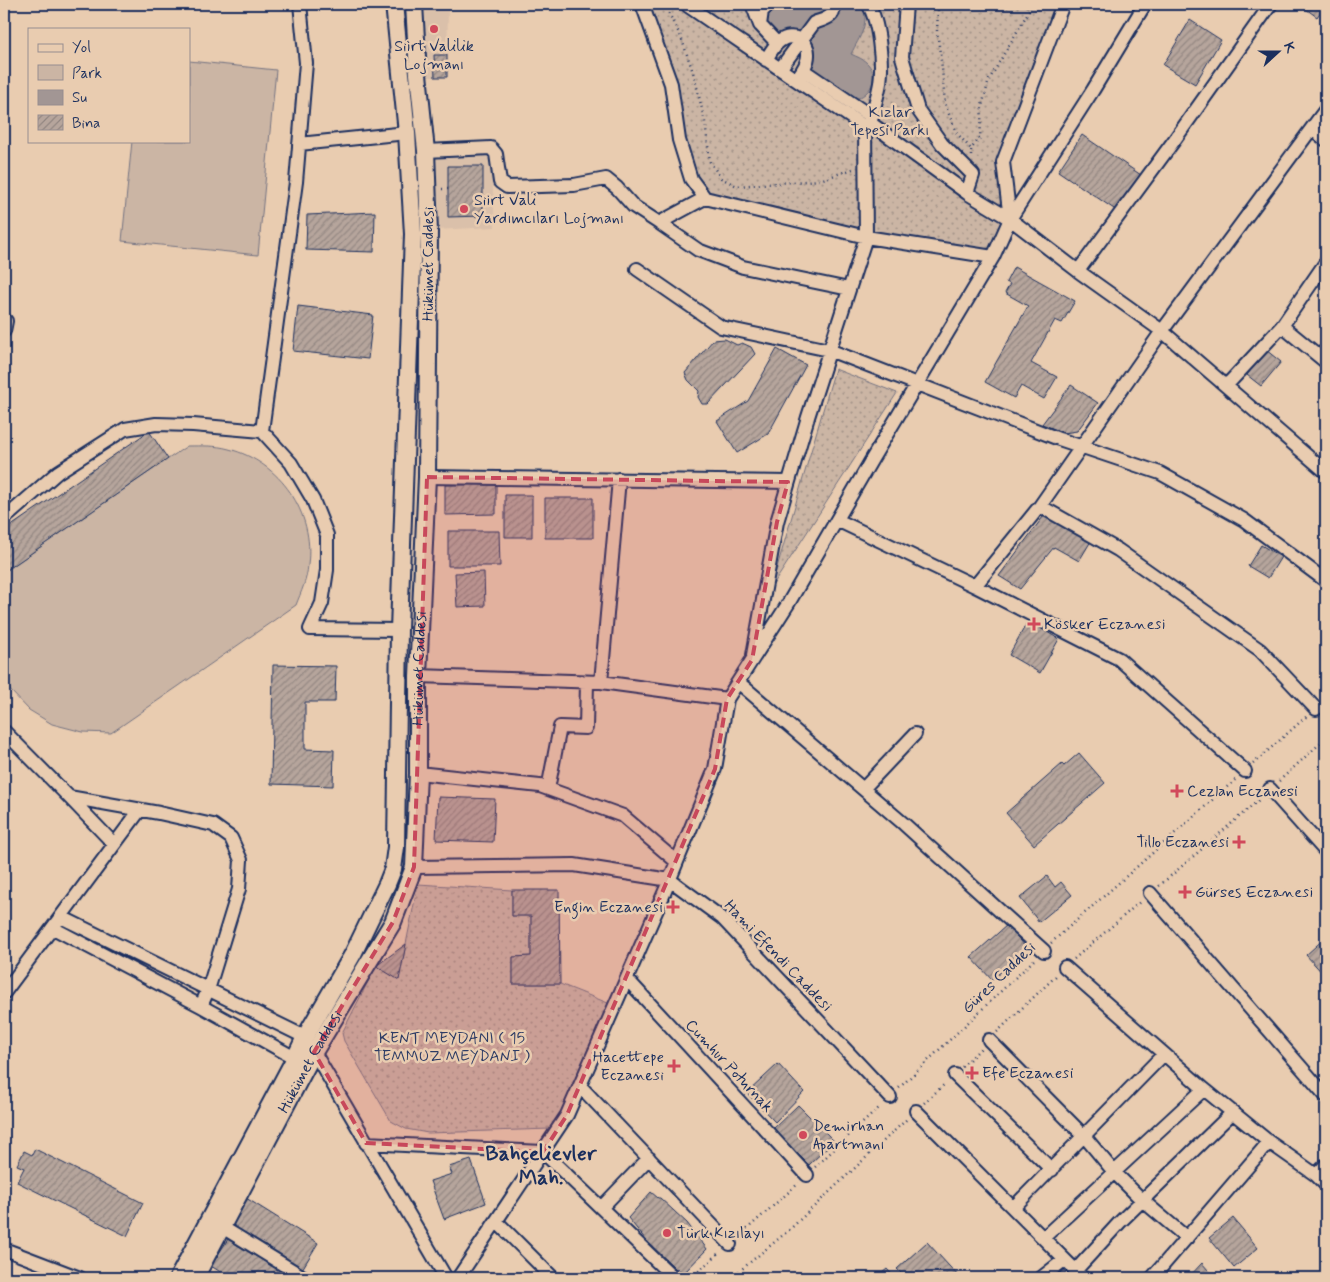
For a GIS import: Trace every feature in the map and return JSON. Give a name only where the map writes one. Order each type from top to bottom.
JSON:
[{"type":"main road","points":[[178,1278],[305,1036],[353,954],[393,869],[396,847],[399,630],[413,234],[407,133],[394,4]]},
{"type":"main road","name":"Hükümet Caddesi","points":[[195,1278],[314,1052],[393,922],[414,867],[418,773],[418,676],[427,477],[430,232],[426,151],[418,74],[414,4]]},
{"type":"street","points":[[262,431],[296,182],[306,62],[300,4]]},
{"type":"street","points":[[642,4],[671,84],[679,140],[691,179],[705,198],[866,236],[993,257]]},
{"type":"street","points":[[752,4],[760,25],[778,43]]},
{"type":"street","points":[[760,25],[762,11],[770,4]]},
{"type":"street","points":[[780,69],[814,23],[826,20],[831,16],[834,9],[833,4]]},
{"type":"street","points":[[752,660],[777,522],[866,236],[866,164],[869,122],[880,82],[877,29],[868,4]]},
{"type":"street","points":[[906,4],[902,57],[918,110],[942,144],[973,175],[967,192]]},
{"type":"street","points":[[1010,219],[1003,162],[1063,4]]},
{"type":"street","points":[[458,1278],[567,1115],[670,880],[715,770],[727,699],[788,604],[916,384],[993,257],[1010,219],[1145,4]]},
{"type":"street","points":[[1078,271],[1271,4]]},
{"type":"street","points":[[688,6],[780,69],[800,75],[967,192],[1010,219],[1162,332],[1326,472]]},
{"type":"street","points":[[766,60],[778,43],[787,37],[801,40],[806,46],[808,58],[800,75]]},
{"type":"street","points":[[975,586],[1040,506],[1162,332],[1326,109]]},
{"type":"street","points":[[1312,129],[1326,140]]},
{"type":"street","points":[[299,144],[407,133]]},
{"type":"street","points":[[426,151],[490,148],[496,154],[500,182],[507,187],[574,185],[606,179],[633,206],[698,250],[743,267],[849,289]]},
{"type":"street","points":[[659,223],[705,198]]},
{"type":"street","points":[[1226,386],[1282,326],[1326,262]]},
{"type":"street","points":[[637,269],[721,327],[829,350],[1059,439],[1160,472],[1244,520],[1326,581]]},
{"type":"street","points":[[4,321],[6,321],[4,331]]},
{"type":"street","points":[[1282,326],[1326,362]]},
{"type":"street","points":[[4,519],[58,472],[125,429],[156,424],[262,431],[292,463],[313,500],[327,535],[327,570],[322,603],[310,629],[399,630]]},
{"type":"street","points":[[427,477],[788,482]]},
{"type":"street","points":[[601,682],[619,479]]},
{"type":"street","points":[[1040,506],[1118,550],[1260,650],[1316,709]]},
{"type":"street","points":[[836,520],[975,586],[1120,659],[1245,771]]},
{"type":"street","points":[[418,676],[601,682],[727,699]]},
{"type":"street","points":[[548,788],[560,727],[586,728],[587,682]]},
{"type":"street","points":[[738,682],[864,789],[1044,951]]},
{"type":"street","points":[[4,722],[14,741]]},
{"type":"street","points":[[4,731],[114,844]]},
{"type":"street","points":[[864,789],[915,734]]},
{"type":"street","points":[[418,773],[548,788],[623,816],[677,862]]},
{"type":"street","points":[[1270,789],[1326,852]]},
{"type":"street","points":[[69,797],[213,825],[231,838],[241,860],[239,889],[208,990],[201,1006]]},
{"type":"street","points":[[4,992],[140,810]]},
{"type":"street","name":"Hami Efendi Caddesi","points":[[414,867],[574,865],[670,880],[722,918],[890,1097]]},
{"type":"street","points":[[1150,893],[1326,1096]]},
{"type":"street","points":[[61,918],[305,1036]]},
{"type":"street","points":[[53,928],[295,1058]]},
{"type":"street","points":[[1065,966],[1204,1089],[1269,1142],[1316,1175],[1326,1185]]},
{"type":"street","name":"Cumhur Poturnak","points":[[627,979],[807,1175]]},
{"type":"street","points":[[989,1040],[1085,1137],[1114,1172],[1142,1200],[1187,1238]]},
{"type":"street","points":[[314,1052],[446,1278]]},
{"type":"street","points":[[1013,1208],[1085,1137],[1164,1054]]},
{"type":"street","points":[[955,1075],[1052,1170]]},
{"type":"street","points":[[580,1086],[730,1244]]},
{"type":"street","points":[[1043,1238],[1204,1089]]},
{"type":"street","points":[[916,1110],[1079,1274],[1142,1200],[1233,1112]]},
{"type":"street","points":[[1152,1278],[1269,1142]]},
{"type":"street","points":[[366,1143],[543,1152],[674,1278]]},
{"type":"street","points":[[601,1208],[649,1158]]},
{"type":"street","points":[[1316,1175],[1326,1165]]},
{"type":"street","points":[[496,1221],[553,1278]]},
{"type":"street","points":[[222,1226],[306,1278]]},
{"type":"street","points":[[4,1249],[80,1278]]},
{"type":"street","points":[[1041,1278],[1064,1260]]},
{"type":"path","points":[[664,4],[681,37],[694,75],[710,162],[721,178],[737,186],[820,180],[866,164]]},
{"type":"path","points":[[946,4],[938,10],[936,31],[945,104],[956,132],[971,149],[973,175]]},
{"type":"path","points":[[971,149],[980,138],[982,106],[989,80],[1032,5],[1021,4]]},
{"type":"path","name":"Güres Caddesi","points":[[691,1278],[807,1175],[1044,951],[1316,709]]},
{"type":"path","points":[[731,1278],[788,1231],[955,1075],[1065,966],[1270,789],[1326,738]]},
{"type":"highlighted area","points":[[427,477],[788,482],[777,522],[752,660],[727,699],[715,769],[567,1115],[543,1152],[366,1143],[314,1052],[393,922],[414,867]]},
{"type":"shaded area","name":"Siirt Valilik Lojmanı","points":[[419,4],[448,4],[447,77],[423,77]]},
{"type":"shaded area","name":"Siirt Vali Yardımcıları Lojmanı","points":[[491,152],[495,227],[435,230],[430,155]]},
{"type":"green space","name":"Kızlar Tepesi Parkı","points":[[642,4],[1063,4],[1003,162],[1010,219],[993,257],[705,198],[691,179],[671,84]]},
{"type":"green space","points":[[190,61],[276,70],[258,255],[122,241],[132,142],[190,142]]},
{"type":"green space","points":[[835,369],[897,393],[771,588]]},
{"type":"green space","points":[[187,446],[218,447],[247,456],[264,465],[290,492],[300,509],[306,527],[309,546],[304,586],[296,605],[111,733],[83,732],[52,724],[29,710],[4,681],[4,572]]},
{"type":"green space","name":"KENT MEYDANI ( 15 TEMMUZ MEYDANI )","points":[[418,884],[512,890],[512,916],[531,916],[531,956],[513,957],[513,984],[560,984],[613,1005],[561,1120],[551,1129],[428,1133],[406,1129],[391,1121],[344,1041],[342,1033],[376,966],[399,979]]},
{"type":"water","points":[[784,4],[862,4],[865,18],[863,30],[851,54],[864,61],[872,69],[872,85],[865,94],[855,99],[806,66],[812,50],[789,43],[774,35],[769,29],[767,13],[780,9]]},
{"type":"building","points":[[1299,4],[1326,4],[1317,17]]},
{"type":"building","points":[[1190,20],[1221,40],[1195,84],[1163,65]]},
{"type":"building","points":[[434,55],[447,55],[447,77],[435,77]]},
{"type":"building","points":[[1082,135],[1141,175],[1117,211],[1058,171]]},
{"type":"building","name":"Siirt Vali Yardımcıları Lojmanı","points":[[448,166],[483,166],[483,216],[448,217]]},
{"type":"building","points":[[375,212],[374,252],[306,250],[307,215]]},
{"type":"building","points":[[1014,267],[1075,301],[1062,323],[1055,320],[1031,363],[1057,377],[1044,399],[1021,386],[1014,398],[985,382],[1028,306],[1005,293],[1010,284],[1006,282]]},
{"type":"building","points":[[298,306],[373,315],[368,359],[293,351]]},
{"type":"building","points":[[725,339],[737,345],[742,343],[751,347],[755,354],[708,404],[702,404],[698,397],[699,391],[688,380],[685,373],[713,340]]},
{"type":"building","points":[[777,349],[806,365],[768,434],[737,453],[717,421],[748,401]]},
{"type":"building","points":[[1266,350],[1281,362],[1261,386],[1247,375]]},
{"type":"building","points":[[1071,385],[1098,403],[1077,431],[1064,433],[1042,424]]},
{"type":"building","points":[[149,431],[168,459],[4,572],[4,531]]},
{"type":"building","points":[[496,484],[496,514],[445,515],[445,485]]},
{"type":"building","points":[[505,495],[532,495],[532,537],[505,537]]},
{"type":"building","points":[[545,498],[593,498],[593,538],[545,538]]},
{"type":"building","points":[[1046,516],[1091,541],[1079,561],[1054,547],[1020,589],[999,576],[1043,517]]},
{"type":"building","points":[[448,531],[499,531],[500,566],[448,566]]},
{"type":"building","points":[[1261,545],[1281,557],[1268,578],[1248,566]]},
{"type":"building","points":[[484,572],[485,606],[457,607],[455,573]]},
{"type":"building","points":[[1028,621],[1059,639],[1040,673],[1009,655]]},
{"type":"building","points":[[273,665],[336,666],[335,702],[305,702],[305,749],[334,750],[333,786],[271,784]]},
{"type":"building","points":[[1079,753],[1105,783],[1034,845],[1006,813],[1062,764],[1064,766]]},
{"type":"building","points":[[438,797],[495,799],[493,842],[436,840]]},
{"type":"building","points":[[1047,876],[1055,887],[1061,882],[1072,895],[1039,922],[1020,898]]},
{"type":"building","points":[[512,890],[559,890],[560,984],[513,984],[513,957],[531,956],[531,916],[512,916]]},
{"type":"building","points":[[1007,925],[1027,948],[992,980],[971,957]]},
{"type":"building","points":[[1326,937],[1326,977],[1306,955]]},
{"type":"building","points":[[406,944],[399,980],[376,966]]},
{"type":"building","points":[[778,1064],[804,1092],[775,1122],[747,1093]]},
{"type":"building","name":"Demirhan Apartmanı","points":[[798,1105],[834,1141],[809,1165],[773,1129]]},
{"type":"building","points":[[35,1149],[143,1203],[127,1236],[17,1182],[24,1168],[17,1165],[24,1151],[32,1155]]},
{"type":"building","points":[[471,1160],[486,1203],[444,1219],[430,1181],[452,1174],[449,1167]]},
{"type":"building","name":"Türk Kızılayı","points":[[651,1192],[687,1223],[707,1249],[683,1274],[646,1240],[628,1218]]},
{"type":"building","points":[[246,1198],[318,1243],[301,1271],[229,1226]]},
{"type":"building","points":[[1233,1218],[1258,1248],[1234,1268],[1209,1238]]},
{"type":"building","points":[[228,1239],[292,1278],[230,1278],[211,1266]]},
{"type":"building","points":[[927,1242],[960,1278],[906,1278],[897,1269]]},
{"type":"building","points":[[1202,1263],[1215,1278],[1188,1278]]},
{"type":"building","points":[[887,1269],[895,1278],[876,1278]]},
{"type":"place","name":"Siirt Valilik Lojmanı","points":[[434,29]]},
{"type":"place","name":"Siirt Vali Yardımcıları Lojmanı","points":[[464,209]]},
{"type":"place","name":"Kösker Eczanesi","points":[[1034,624]]},
{"type":"place","name":"Cezlan Eczanesi","points":[[1177,791]]},
{"type":"place","name":"Tillo Eczanesi","points":[[1239,842]]},
{"type":"place","name":"Gürses Eczanesi","points":[[1185,892]]},
{"type":"place","name":"Engin Eczanesi","points":[[673,907]]},
{"type":"place","name":"Hacettepe Eczanesi","points":[[674,1066]]},
{"type":"place","name":"Efe Eczanesi","points":[[972,1073]]},
{"type":"place","name":"Demirhan Apartmanı","points":[[803,1135]]},
{"type":"place","name":"Türk Kızılayı","points":[[667,1233]]},
{"type":"district","name":"Bahçelievler Mah.","points":[[541,1166]]}]
